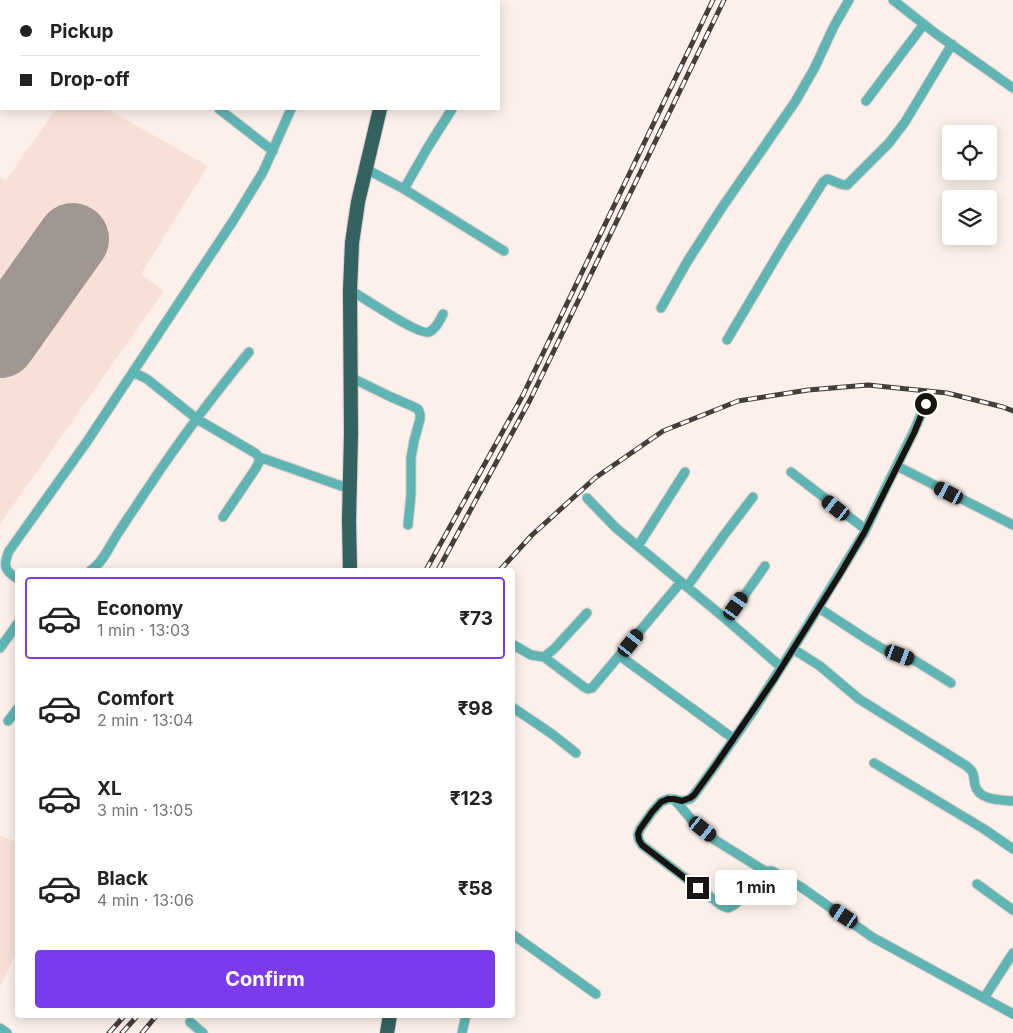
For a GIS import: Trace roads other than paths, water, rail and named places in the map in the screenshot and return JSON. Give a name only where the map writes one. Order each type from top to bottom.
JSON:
[{"type":"highway","points":[[350,568],[350,290],[352,243],[358,202],[380,110]]},
{"type":"highway","points":[[387,1033],[390,1018]]},
{"type":"street","points":[[661,308],[687,262],[721,209],[795,102],[849,0]]},
{"type":"street","points":[[894,0],[1013,88]]},
{"type":"street","points":[[866,101],[924,24]]},
{"type":"street","points":[[727,340],[823,182],[830,179],[848,185],[889,143],[918,102],[952,44]]},
{"type":"street","points":[[220,110],[273,151]]},
{"type":"street","points":[[15,577],[8,572],[5,566],[8,551],[86,443],[233,221],[263,172],[291,110]]},
{"type":"street","points":[[404,189],[451,110]]},
{"type":"street","points":[[366,169],[404,189],[504,251]]},
{"type":"street","points":[[350,290],[420,332],[431,332],[444,314]]},
{"type":"street","points":[[94,568],[99,564],[148,487],[214,396],[249,352]]},
{"type":"street","points":[[133,372],[147,379],[197,420],[259,457],[350,489]]},
{"type":"street","points":[[350,377],[418,409],[420,414],[412,458],[408,525]]},
{"type":"street","points":[[765,871],[759,875],[740,900],[728,908],[721,905],[651,852],[639,840],[638,834],[661,802],[668,799],[682,801],[694,795],[734,739],[819,608],[865,529],[914,433],[926,404]]},
{"type":"street","points":[[223,516],[256,468],[259,457]]},
{"type":"street","points":[[897,466],[1013,525]]},
{"type":"street","points":[[638,546],[685,472]]},
{"type":"street","points":[[791,472],[865,529]]},
{"type":"street","points":[[515,646],[531,655],[544,657],[588,689],[592,688],[684,584],[753,497]]},
{"type":"street","points":[[587,498],[616,528],[727,620],[781,668]]},
{"type":"street","points":[[727,620],[765,566]]},
{"type":"street","points":[[819,608],[883,649],[914,660],[951,684]]},
{"type":"street","points":[[544,657],[554,650],[587,613]]},
{"type":"street","points":[[0,648],[15,627]]},
{"type":"street","points":[[793,649],[826,670],[859,698],[970,769],[974,774],[975,786],[983,795],[998,801],[1013,801]]},
{"type":"street","points":[[620,656],[734,739]]},
{"type":"street","points":[[515,709],[576,753]]},
{"type":"street","points":[[8,721],[15,712]]},
{"type":"street","points":[[874,763],[984,829],[1013,849]]},
{"type":"street","points":[[674,799],[691,819],[715,840],[765,871],[779,874],[801,887],[872,937],[1013,1014]]},
{"type":"street","points":[[977,884],[1013,910]]},
{"type":"street","points":[[515,936],[596,994]]},
{"type":"street","points":[[984,998],[1013,953]]},
{"type":"street","points":[[462,1033],[465,1018]]},
{"type":"street","points":[[190,1022],[202,1033]]},
{"type":"street","points":[[0,1028],[7,1033]]},
{"type":"railway","points":[[427,568],[523,395],[713,0]]},
{"type":"railway","points":[[439,568],[530,400],[724,0]]},
{"type":"railway","points":[[502,568],[532,535],[595,478],[663,431],[738,401],[808,390],[868,385],[947,393],[1013,411]]},
{"type":"railway","points":[[109,1033],[122,1018]]},
{"type":"railway","points":[[122,1033],[135,1018]]},
{"type":"railway","points":[[142,1033],[154,1018]]}]
